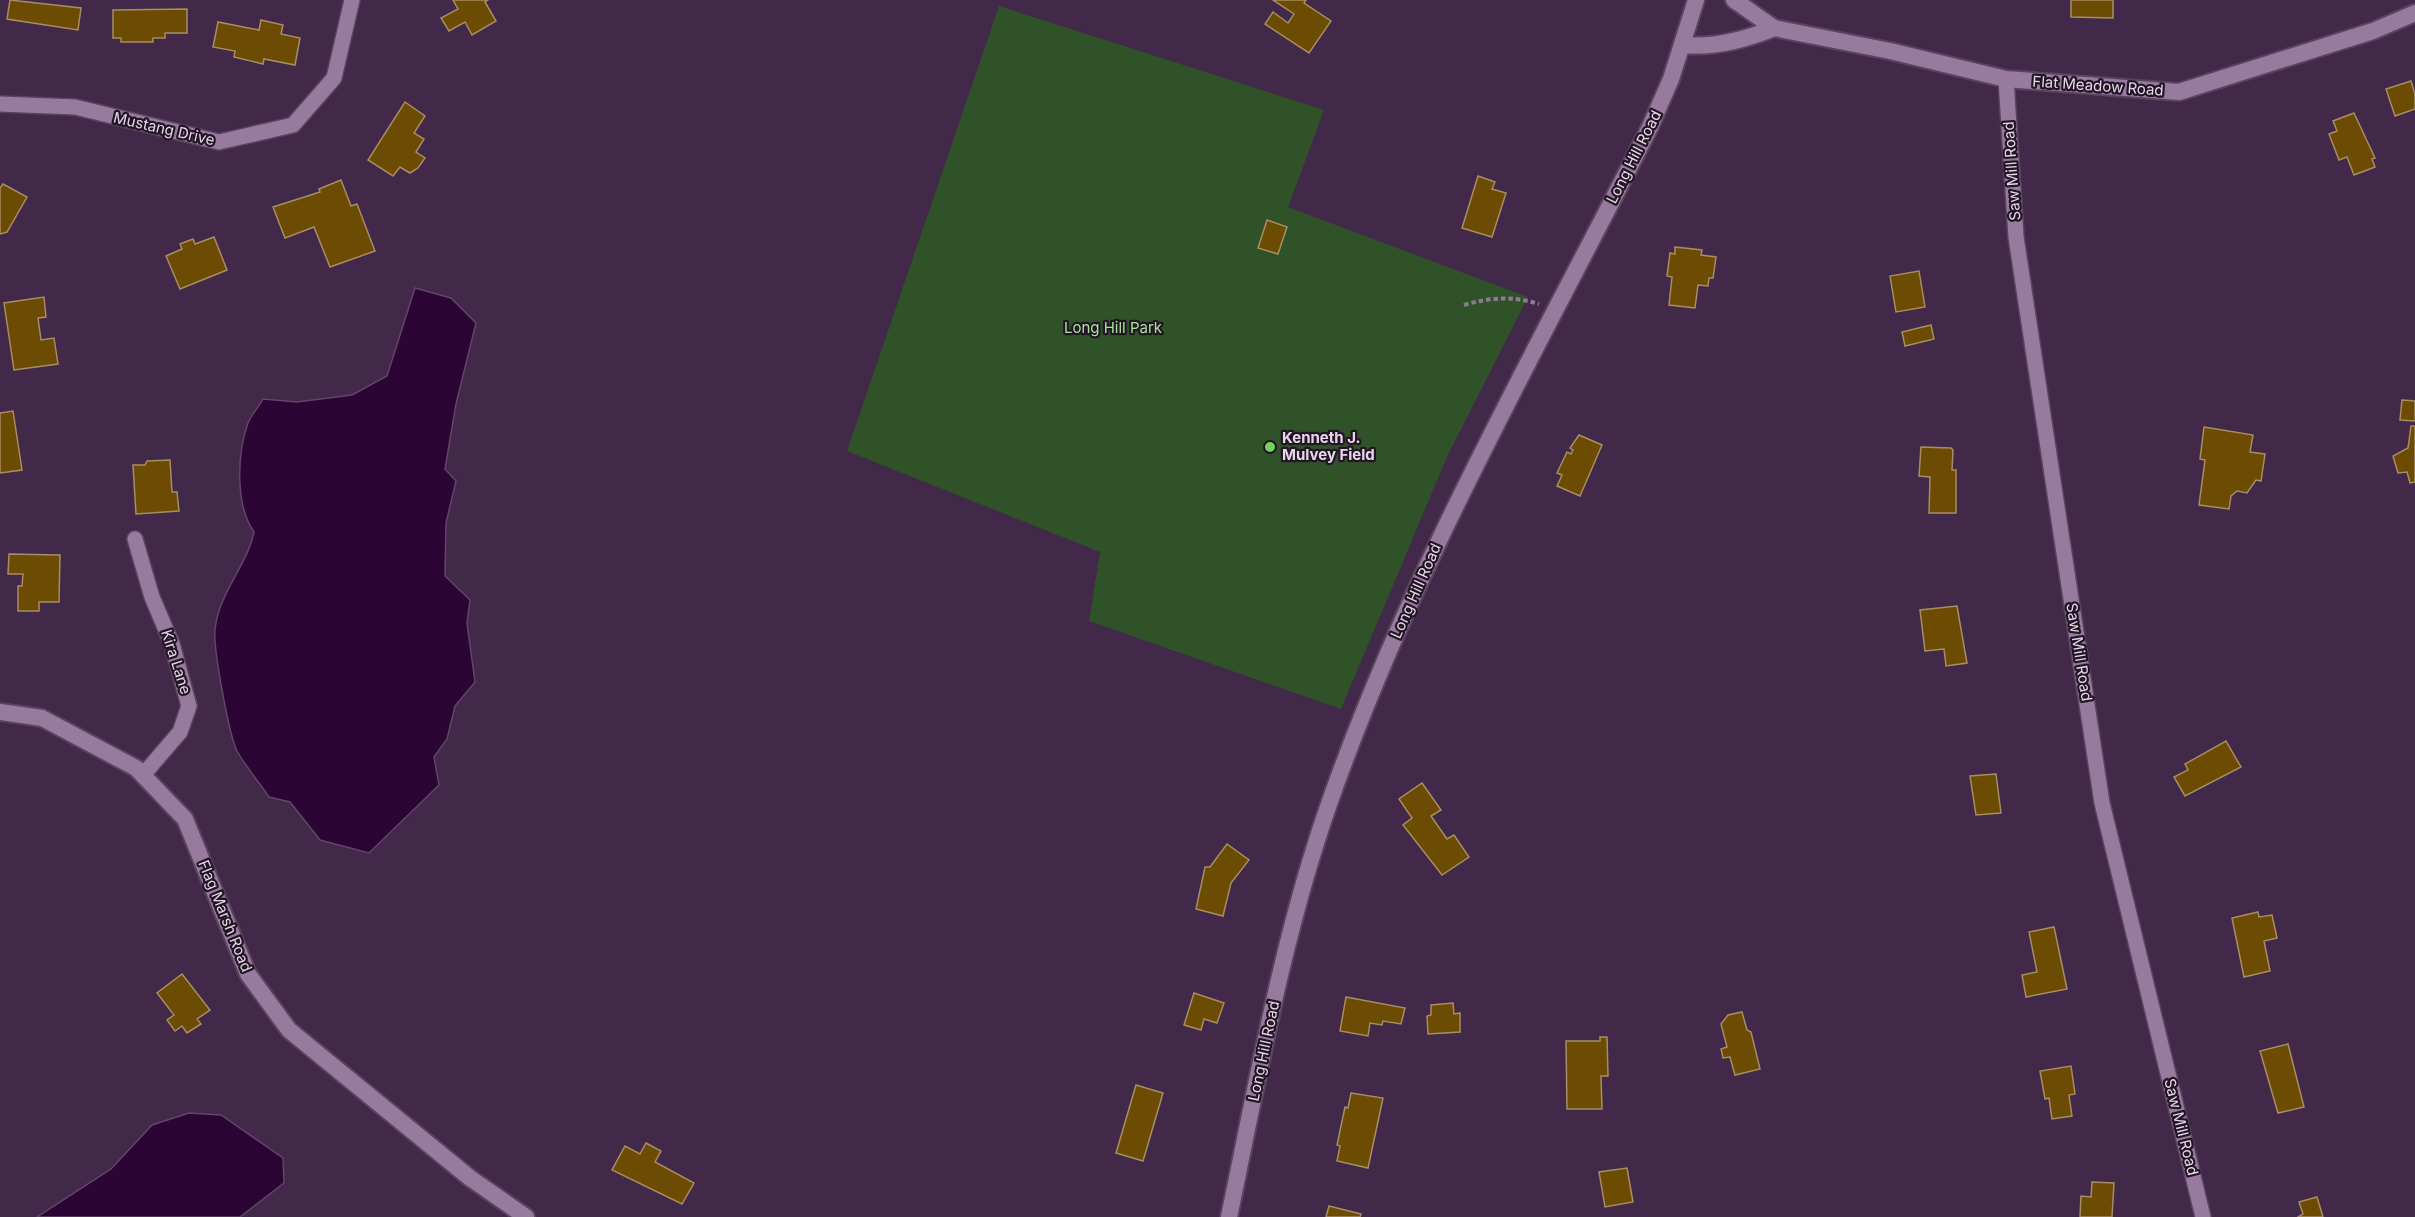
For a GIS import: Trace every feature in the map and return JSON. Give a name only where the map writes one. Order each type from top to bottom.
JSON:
[{"type":"street","name":"Mustang Drive","points":[[0,104],[75,107],[219,142],[293,125],[334,78],[352,0]]},
{"type":"street","name":"Long Hill Road","points":[[1229,1217],[1292,930],[1310,863],[1354,734],[1445,527],[1548,320],[1650,127],[1683,45],[1696,0]]},
{"type":"street","name":"Flat Meadow Road","points":[[1734,0],[1774,28],[1890,51],[2006,79],[2179,92],[2373,31],[2415,13]]},
{"type":"street","name":"Flat Meadow Road","points":[[1683,45],[1702,46],[1732,42],[1774,28]]},
{"type":"street","name":"Saw Mill Road","points":[[2006,79],[2016,237],[2102,803],[2203,1217]]},
{"type":"street","name":"Kira Lane","points":[[135,539],[152,597],[172,644],[187,690],[189,706],[180,732],[142,775]]},
{"type":"street","name":"Flag Marsh Road","points":[[0,712],[42,718],[136,768],[185,819],[248,975],[289,1030],[470,1178],[526,1217]]},
{"type":"path","points":[[1464,305],[1491,297],[1539,304]]},
{"type":"green space","name":"Long Hill Park","points":[[999,6],[1324,110],[1288,207],[1528,297],[1447,457],[1341,709],[1089,621],[1100,552],[847,451]]},
{"type":"shaded area","points":[[415,288],[451,298],[476,323],[456,404],[445,469],[456,481],[446,523],[445,576],[470,600],[467,623],[475,682],[455,706],[447,739],[434,757],[439,785],[369,853],[320,840],[290,802],[269,797],[244,763],[237,751],[226,710],[216,654],[215,630],[221,604],[245,557],[254,532],[244,508],[240,479],[244,435],[251,417],[263,399],[297,402],[352,395],[387,376]]},
{"type":"shaded area","points":[[189,1113],[221,1115],[283,1158],[284,1183],[240,1217],[37,1217],[111,1169],[152,1125]]},
{"type":"building","points":[[10,0],[81,8],[78,30],[7,19]]},
{"type":"building","points":[[453,0],[488,0],[485,2],[496,21],[472,35],[465,22],[449,31],[441,18],[458,9]]},
{"type":"building","points":[[1273,0],[1306,0],[1304,3],[1331,21],[1309,53],[1265,24],[1273,12],[1288,23],[1294,14]]},
{"type":"building","points":[[2071,0],[2113,0],[2113,18],[2071,17]]},
{"type":"building","points":[[187,9],[187,33],[165,33],[165,38],[153,38],[153,42],[121,42],[121,38],[113,38],[113,10]]},
{"type":"building","points":[[261,20],[283,25],[281,34],[300,38],[295,65],[264,59],[263,64],[234,57],[235,51],[213,47],[218,22],[259,30]]},
{"type":"building","points":[[2411,81],[2415,94],[2415,109],[2395,116],[2386,89]]},
{"type":"building","points":[[405,102],[425,116],[414,133],[424,139],[416,152],[425,158],[418,168],[410,173],[400,167],[393,176],[368,160]]},
{"type":"building","points":[[2354,113],[2375,158],[2372,159],[2375,167],[2354,175],[2347,157],[2339,160],[2329,134],[2337,131],[2333,121]]},
{"type":"building","points":[[1478,176],[1495,182],[1492,189],[1506,193],[1492,237],[1462,228]]},
{"type":"building","points":[[341,180],[351,206],[357,204],[375,251],[330,267],[314,227],[285,238],[273,207],[320,192],[319,189]]},
{"type":"building","points":[[3,184],[27,197],[7,232],[0,234],[0,188]]},
{"type":"building","points":[[1267,220],[1287,227],[1278,254],[1258,248]]},
{"type":"building","points":[[214,237],[227,270],[180,289],[166,256],[182,249],[180,244],[193,239],[195,244]]},
{"type":"building","points":[[1675,247],[1702,250],[1701,255],[1716,257],[1713,278],[1709,278],[1708,286],[1698,285],[1695,308],[1669,305],[1672,277],[1667,276],[1670,253],[1675,254]]},
{"type":"building","points":[[1919,271],[1925,307],[1896,312],[1890,276]]},
{"type":"building","points":[[44,297],[46,317],[38,318],[41,340],[54,338],[58,364],[14,370],[4,303]]},
{"type":"building","points":[[1931,325],[1934,339],[1905,346],[1902,332]]},
{"type":"building","points":[[2402,400],[2415,401],[2415,421],[2400,420]]},
{"type":"building","points":[[13,411],[22,470],[0,473],[0,413]]},
{"type":"building","points":[[2411,426],[2415,426],[2415,482],[2410,483],[2407,472],[2398,473],[2393,456],[2408,448]]},
{"type":"building","points":[[2204,427],[2253,435],[2250,452],[2265,454],[2261,481],[2256,480],[2247,493],[2237,491],[2231,496],[2229,509],[2199,505],[2205,460],[2200,459]]},
{"type":"building","points":[[1579,435],[1602,445],[1580,496],[1557,486],[1562,475],[1557,473],[1567,452],[1571,454],[1573,450],[1570,448]]},
{"type":"building","points":[[1921,447],[1951,448],[1953,450],[1952,470],[1956,470],[1956,513],[1929,513],[1930,477],[1919,476]]},
{"type":"building","points":[[170,460],[172,492],[177,492],[179,511],[136,514],[133,465],[145,465],[147,461]]},
{"type":"building","points":[[9,554],[60,555],[59,602],[39,602],[39,611],[18,611],[18,586],[22,586],[23,574],[8,574]]},
{"type":"building","points":[[1957,606],[1967,663],[1946,666],[1944,649],[1925,651],[1920,610]]},
{"type":"building","points":[[2226,741],[2241,767],[2185,796],[2174,777],[2188,770],[2185,764]]},
{"type":"building","points":[[1996,774],[2001,813],[1976,815],[1970,776]]},
{"type":"building","points":[[1422,783],[1441,810],[1431,816],[1447,839],[1454,835],[1469,857],[1442,875],[1403,825],[1412,818],[1399,799]]},
{"type":"building","points":[[1227,844],[1249,860],[1231,883],[1223,916],[1196,909],[1205,867],[1210,867]]},
{"type":"building","points":[[2258,912],[2259,917],[2272,915],[2277,938],[2264,941],[2270,971],[2244,977],[2232,918]]},
{"type":"building","points":[[2054,927],[2067,989],[2026,997],[2022,975],[2037,972],[2029,932]]},
{"type":"building","points":[[182,974],[210,1010],[197,1019],[201,1024],[187,1033],[182,1026],[175,1031],[167,1020],[174,1015],[157,993]]},
{"type":"building","points":[[1194,993],[1224,1003],[1217,1023],[1204,1019],[1201,1030],[1184,1025]]},
{"type":"building","points":[[1346,997],[1405,1008],[1401,1024],[1383,1021],[1382,1025],[1370,1023],[1368,1036],[1340,1031]]},
{"type":"building","points":[[1453,1003],[1454,1014],[1460,1013],[1460,1032],[1428,1034],[1427,1016],[1431,1015],[1431,1005]]},
{"type":"building","points":[[1742,1012],[1747,1030],[1751,1032],[1760,1069],[1735,1075],[1730,1057],[1723,1058],[1721,1049],[1727,1047],[1721,1024],[1728,1015]]},
{"type":"building","points":[[1600,1037],[1607,1037],[1608,1076],[1601,1076],[1602,1109],[1567,1109],[1566,1041],[1600,1041]]},
{"type":"building","points":[[2288,1044],[2304,1107],[2278,1113],[2260,1051]]},
{"type":"building","points":[[2071,1066],[2075,1094],[2069,1095],[2072,1116],[2052,1119],[2049,1098],[2045,1099],[2040,1071]]},
{"type":"building","points":[[1136,1085],[1163,1093],[1143,1161],[1116,1153]]},
{"type":"building","points":[[1351,1093],[1383,1098],[1368,1168],[1337,1161],[1340,1146],[1337,1145],[1345,1107],[1348,1108]]},
{"type":"building","points":[[646,1143],[661,1151],[655,1162],[694,1183],[682,1204],[612,1170],[625,1146],[640,1154]]},
{"type":"building","points":[[1627,1168],[1633,1202],[1605,1207],[1599,1172]]},
{"type":"building","points":[[2092,1182],[2114,1183],[2112,1217],[2080,1217],[2081,1196],[2091,1197]]},
{"type":"building","points":[[2317,1197],[2323,1217],[2298,1217],[2303,1214],[2299,1202]]},
{"type":"building","points":[[1329,1206],[1361,1214],[1360,1217],[1326,1217]]},
{"type":"place","name":"Kenneth J. Mulvey Field","points":[[1270,447]]}]
